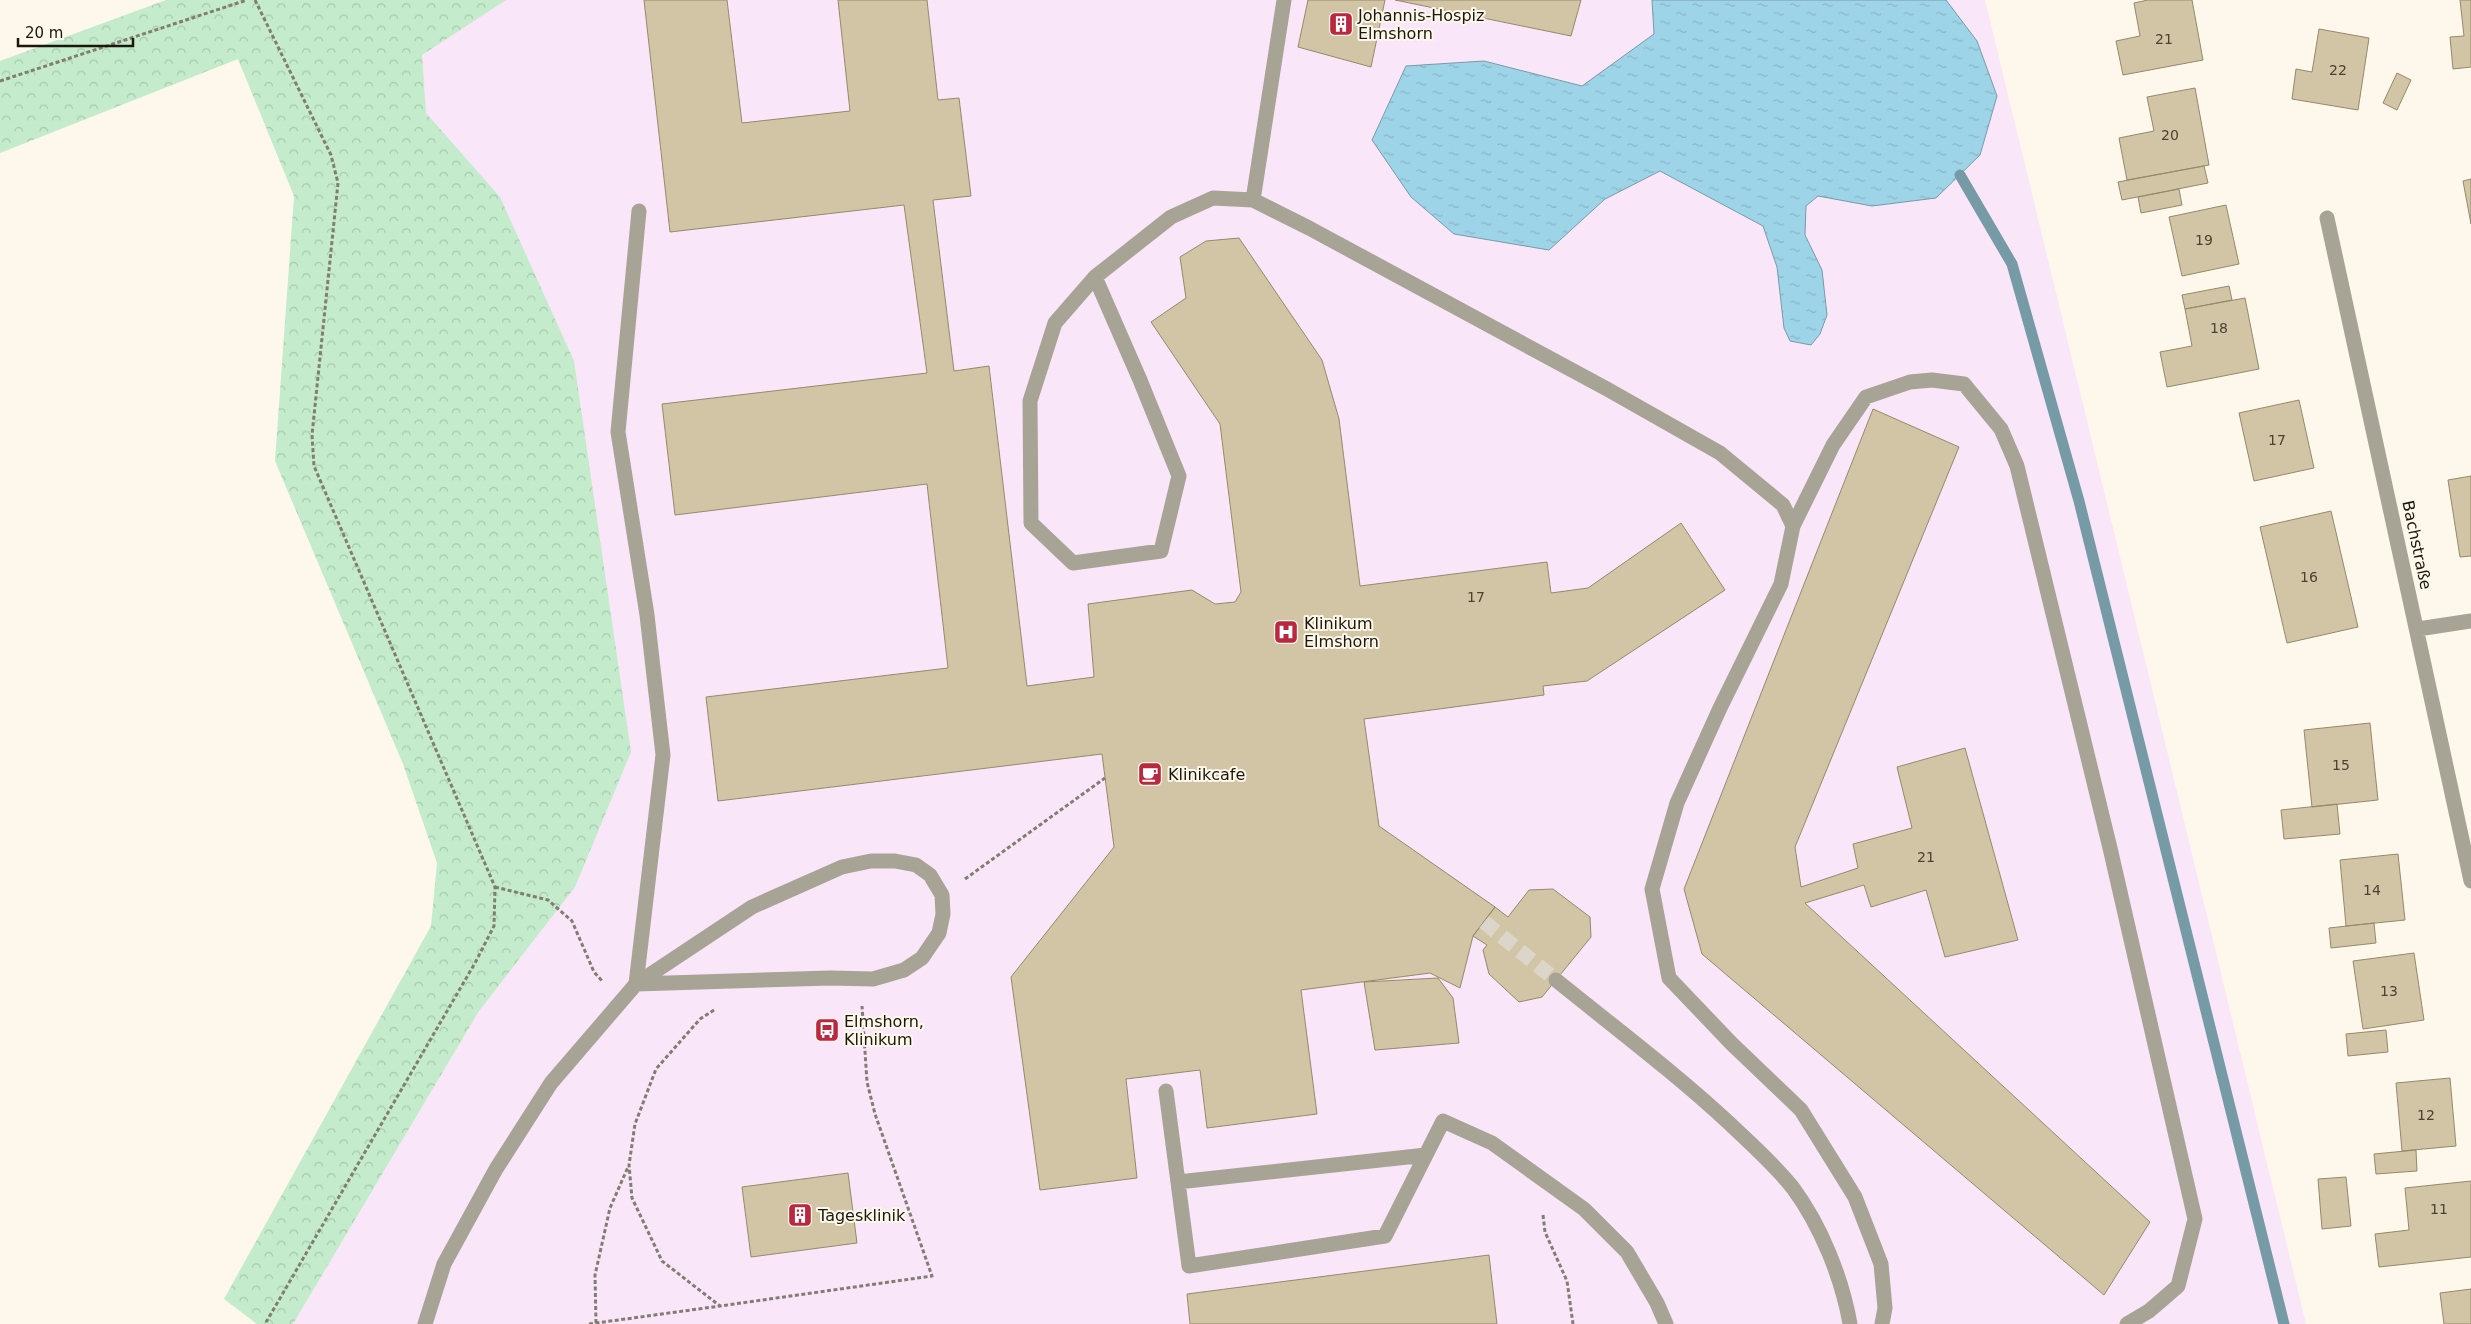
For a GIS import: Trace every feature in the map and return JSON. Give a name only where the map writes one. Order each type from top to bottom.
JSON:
[{"type":"street","points":[[1253,200],[1284,0]]},
{"type":"street","points":[[1095,278],[1140,380],[1179,476],[1161,551],[1073,563],[1030,523],[1030,401],[1055,323],[1095,278],[1171,217],[1213,198],[1253,200],[1607,389],[1720,453],[1783,505],[1793,526]]},
{"type":"street","points":[[636,984],[663,755],[647,615],[618,432],[639,211]]},
{"type":"street","name":"Bachstraße","points":[[2327,218],[2471,881]]},
{"type":"street","points":[[1882,1324],[1885,1308],[1881,1264],[1855,1197],[1801,1110],[1731,1043],[1670,978],[1652,889],[1677,803],[1720,708],[1782,584],[1793,526],[1833,445],[1866,397],[1910,382],[1932,380],[1964,384],[2001,429],[2017,466],[2110,848],[2195,1219],[2178,1286],[2149,1311],[2127,1324]]},
{"type":"street","points":[[2418,630],[2471,621]]},
{"type":"street","points":[[425,1324],[444,1264],[496,1169],[551,1083],[636,984],[752,907],[842,867],[871,861],[895,860],[916,865],[930,875],[942,895],[943,914],[939,933],[922,958],[904,970],[874,979],[636,984]]},
{"type":"street","points":[[1556,980],[1703,1099],[1768,1159],[1794,1189],[1817,1229],[1833,1267],[1846,1305],[1850,1324]]},
{"type":"street","points":[[1166,1091],[1189,1266],[1385,1236],[1443,1121],[1492,1143],[1584,1209],[1627,1252],[1657,1303],[1666,1324]]},
{"type":"street","points":[[1178,1182],[1426,1155]]},
{"type":"path","points":[[0,81],[247,0]]},
{"type":"path","points":[[255,0],[331,155],[338,183],[312,435],[314,466],[495,887],[494,926],[475,963],[265,1324]]},
{"type":"path","points":[[942,895],[1105,778]]},
{"type":"path","points":[[495,887],[548,900],[572,921],[594,972],[622,1001]]},
{"type":"path","points":[[589,1324],[932,1276],[875,1114],[867,1082],[861,979]]},
{"type":"path","points":[[715,1010],[700,1019],[656,1069],[635,1124],[629,1165],[632,1198],[662,1261],[720,1306]]},
{"type":"path","points":[[596,1323],[596,1275],[610,1208],[629,1165]]},
{"type":"path","points":[[1539,1177],[1545,1232],[1567,1281],[1573,1324]]},
{"type":"shaded area","name":"Klinikum Elmshorn","points":[[362,0],[1985,0],[2306,1324],[293,1324],[479,1011]]},
{"type":"green space","points":[[166,0],[506,0],[422,55],[426,113],[500,197],[574,361],[631,752],[575,887],[479,1011],[293,1324],[257,1324],[224,1299],[431,926],[437,863],[403,764],[275,461],[294,196],[238,59],[0,153],[0,61]]},
{"type":"water","points":[[1652,0],[1946,0],[1977,41],[1997,96],[1980,155],[1936,198],[1872,206],[1818,196],[1806,206],[1805,235],[1822,270],[1827,315],[1820,334],[1811,345],[1790,341],[1784,328],[1777,267],[1763,226],[1660,171],[1605,199],[1549,250],[1454,234],[1411,197],[1372,140],[1406,66],[1484,61],[1582,86],[1654,34]]},
{"type":"building","points":[[644,0],[727,0],[742,123],[850,111],[838,0],[927,0],[938,100],[959,98],[971,196],[933,200],[954,371],[989,366],[1027,686],[1094,677],[1088,604],[1192,590],[1215,604],[1235,602],[1241,592],[1220,424],[1151,322],[1186,298],[1180,257],[1206,241],[1239,238],[1322,360],[1339,419],[1360,586],[1547,562],[1551,593],[1588,588],[1681,523],[1725,590],[1587,681],[1543,686],[1544,695],[1364,719],[1379,826],[1495,907],[1473,936],[1460,988],[1430,973],[1301,990],[1317,1114],[1207,1128],[1200,1070],[1126,1079],[1137,1178],[1040,1190],[1011,977],[1114,847],[1102,754],[718,801],[706,697],[948,668],[927,484],[675,515],[662,404],[927,373],[904,205],[670,232]]},
{"type":"building","name":"Johannis-Hospiz Elmshorn","points":[[1308,0],[1385,0],[1371,67],[1298,47]]},
{"type":"building","name":"Johannis-Hospiz Elmshorn","points":[[1395,0],[1581,0],[1571,36]]},
{"type":"building","points":[[2148,0],[2192,0],[2203,60],[2123,75],[2116,41],[2140,36],[2134,3]]},
{"type":"building","points":[[2460,0],[2471,0],[2471,67],[2453,69],[2450,37],[2464,36]]},
{"type":"building","points":[[2319,29],[2369,38],[2358,110],[2292,99],[2296,69],[2312,72]]},
{"type":"building","points":[[2397,73],[2411,80],[2397,110],[2383,103]]},
{"type":"building","points":[[2195,88],[2209,165],[2127,180],[2119,138],[2154,131],[2147,97]]},
{"type":"building","points":[[2204,166],[2208,183],[2122,200],[2118,182]]},
{"type":"building","points":[[2471,179],[2471,224],[2463,181]]},
{"type":"building","points":[[2179,189],[2182,205],[2141,213],[2138,197]]},
{"type":"building","points":[[2226,205],[2239,264],[2182,276],[2169,217]]},
{"type":"building","points":[[2229,286],[2232,300],[2185,309],[2182,295]]},
{"type":"building","points":[[2245,298],[2259,369],[2167,387],[2160,352],[2192,346],[2185,309]]},
{"type":"building","points":[[2299,400],[2314,468],[2254,481],[2239,413]]},
{"type":"building","points":[[1873,409],[1959,447],[1795,847],[1801,887],[1858,868],[1853,844],[1912,828],[1897,767],[1965,748],[2018,940],[1945,957],[1926,890],[1871,907],[1864,885],[1805,903],[2150,1222],[2104,1295],[1702,954],[1684,889]]},
{"type":"building","points":[[2471,476],[2471,556],[2460,557],[2448,480]]},
{"type":"building","points":[[2331,511],[2358,627],[2287,643],[2260,527]]},
{"type":"building","points":[[2370,723],[2378,800],[2312,807],[2304,730]]},
{"type":"building","points":[[2337,804],[2340,834],[2284,839],[2281,810]]},
{"type":"building","points":[[2398,854],[2405,920],[2346,926],[2340,860]]},
{"type":"building","points":[[1553,889],[1590,917],[1591,937],[1542,997],[1519,1002],[1489,974],[1483,950],[1487,945],[1473,936],[1495,907],[1508,917],[1529,890]]},
{"type":"building","points":[[2374,923],[2376,943],[2331,948],[2329,928]]},
{"type":"building","points":[[2414,953],[2424,1020],[2363,1029],[2353,961]]},
{"type":"building","points":[[1438,978],[1453,998],[1459,1043],[1375,1050],[1364,982]]},
{"type":"building","points":[[2386,1030],[2388,1052],[2348,1056],[2346,1034]]},
{"type":"building","points":[[2450,1078],[2456,1146],[2402,1151],[2396,1083]]},
{"type":"building","points":[[2416,1150],[2417,1171],[2376,1174],[2374,1154]]},
{"type":"building","name":"Tagesklinik","points":[[848,1173],[857,1243],[751,1257],[742,1187]]},
{"type":"building","points":[[2346,1177],[2351,1226],[2322,1229],[2318,1179]]},
{"type":"building","points":[[2471,1181],[2471,1257],[2379,1267],[2375,1234],[2409,1230],[2405,1188]]},
{"type":"building","points":[[1489,1255],[1497,1324],[1190,1324],[1187,1294]]},
{"type":"building","points":[[2471,1289],[2471,1324],[2444,1324],[2440,1293]]},
{"type":"waterway","points":[[1960,175],[2012,264],[2079,501],[2284,1324]]},
{"type":"tunnel","points":[[1484,922],[1556,980]]},
{"type":"place","name":"Johannis-Hospiz Elmshorn","points":[[1341,24]]},
{"type":"place","name":"Klinikum Elmshorn","points":[[1286,632]]},
{"type":"place","name":"Klinikcafe","points":[[1150,774]]},
{"type":"place","name":"Elmshorn, Klinikum","points":[[827,1030]]},
{"type":"place","name":"Tagesklinik","points":[[800,1215]]}]
